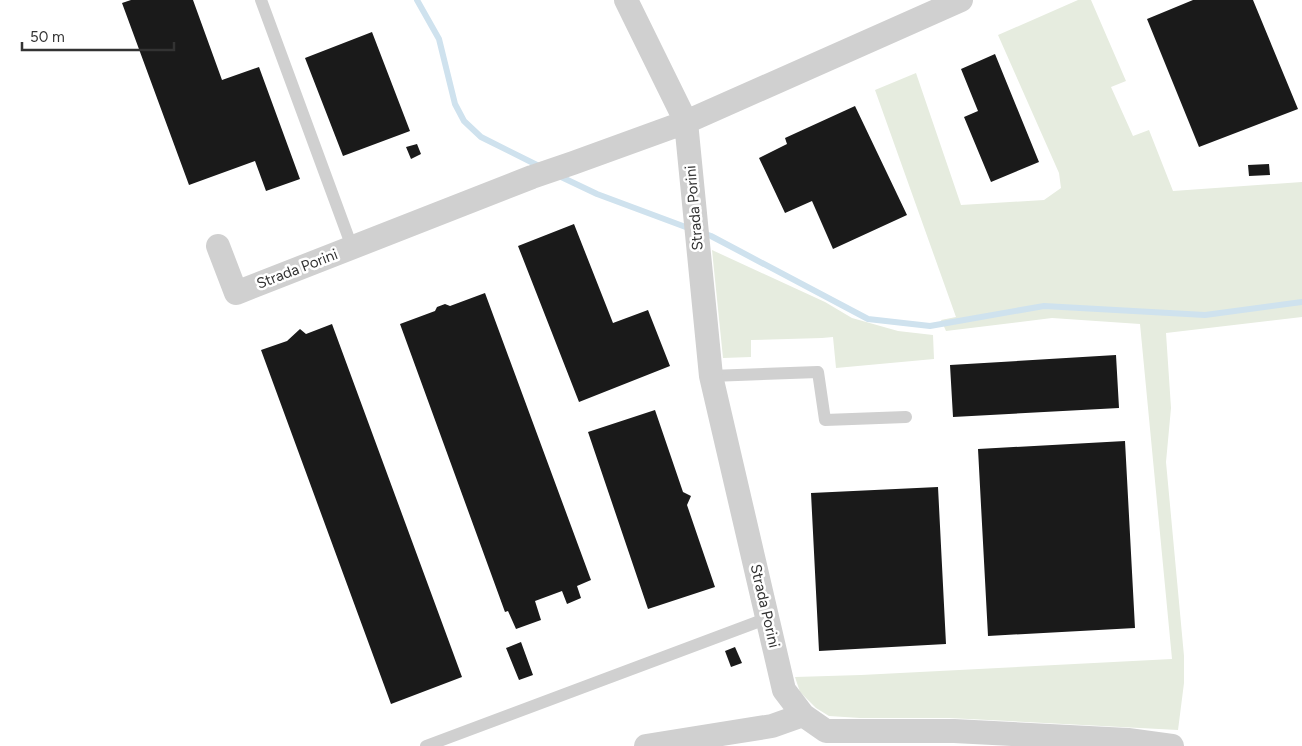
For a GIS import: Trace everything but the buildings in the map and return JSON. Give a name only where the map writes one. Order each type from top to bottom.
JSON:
[{"type":"street","name":"Strada Porini","points":[[626,0],[686,122],[711,376],[784,690],[802,715],[826,730],[954,731],[1128,740],[1172,746]]},
{"type":"street","name":"Strada Porini","points":[[218,246],[236,292],[532,177],[686,122],[961,0]]},
{"type":"street","points":[[646,746],[772,726],[802,715]]},
{"type":"lane","points":[[261,0],[352,247]]},
{"type":"lane","points":[[711,376],[818,372],[825,420],[906,417]]},
{"type":"lane","points":[[426,746],[768,618]]},
{"type":"shaded area","points":[[1078,0],[1091,0],[1126,81],[1111,87],[1133,136],[1149,130],[1173,191],[1302,182],[1302,317],[1166,333],[1171,408],[1166,462],[1184,656],[1184,683],[1178,730],[949,718],[829,716],[816,708],[800,692],[795,677],[1172,659],[1140,324],[1052,318],[946,331],[941,320],[956,317],[875,90],[916,73],[961,205],[1044,200],[1061,188],[1059,173],[998,35]]},
{"type":"shaded area","points":[[712,250],[825,302],[852,318],[898,331],[933,335],[934,359],[836,368],[833,337],[751,340],[751,357],[723,358]]},
{"type":"waterway","points":[[417,0],[439,39],[455,104],[464,121],[481,137],[541,167]]},
{"type":"waterway","points":[[557,175],[597,194],[691,229]]},
{"type":"waterway","points":[[703,233],[868,319],[930,326],[1044,306],[1205,315],[1302,302]]}]
